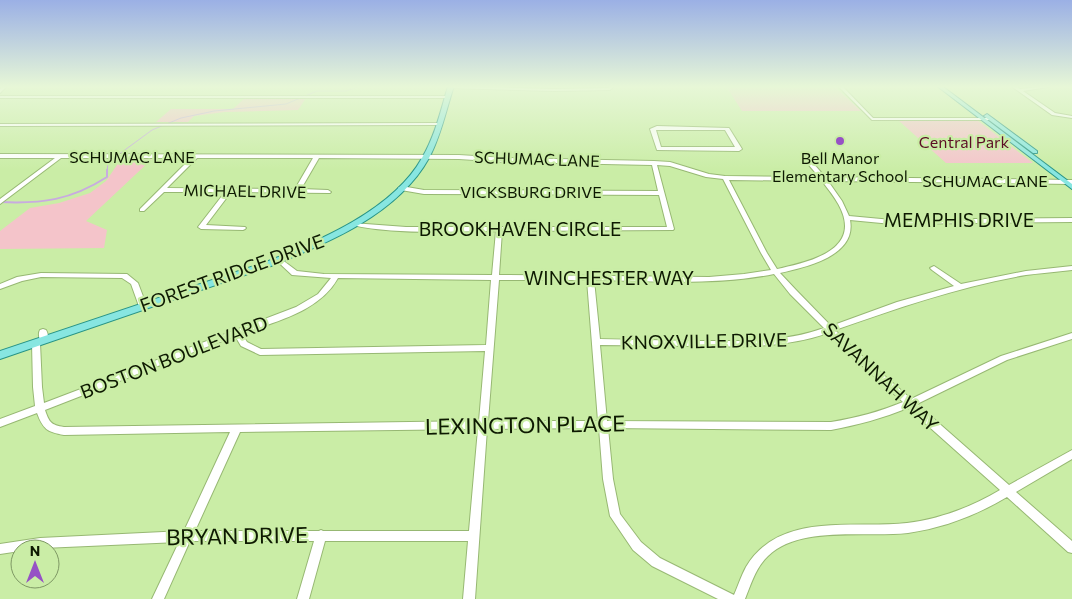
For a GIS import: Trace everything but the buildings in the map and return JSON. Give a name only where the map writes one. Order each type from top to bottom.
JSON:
[{"type":"main road","name":"FOREST RIDGE DRIVE","points":[[0,355],[41,338],[279,260],[326,240],[354,224],[384,203],[416,172],[426,157],[441,114]]},
{"type":"main road","points":[[975,114],[1070,181]]},
{"type":"main road","points":[[985,114],[1070,181],[1072,187]]},
{"type":"street","points":[[867,114],[872,119],[991,119]]},
{"type":"street","points":[[1054,114],[1072,117]]},
{"type":"street","points":[[0,125],[438,124]]},
{"type":"street","points":[[659,149],[740,148],[727,129],[654,128],[659,149],[664,164]]},
{"type":"street","name":"SCHUMAC LANE","points":[[0,156],[426,157],[654,163],[674,165],[708,176],[725,178],[1070,181]]},
{"type":"street","points":[[1,201],[58,157]]},
{"type":"street","points":[[142,210],[195,157]]},
{"type":"street","points":[[297,191],[317,157]]},
{"type":"street","points":[[654,163],[662,193]]},
{"type":"street","points":[[811,164],[840,203],[847,218]]},
{"type":"street","name":"SAVANNAH WAY","points":[[725,178],[775,271],[829,330],[908,403],[1072,548]]},
{"type":"street","name":"VICKSBURG DRIVE","points":[[401,188],[424,192],[662,193]]},
{"type":"street","name":"MICHAEL DRIVE","points":[[162,190],[328,192]]},
{"type":"street","points":[[229,190],[201,227],[243,228]]},
{"type":"street","name":"BROOKHAVEN CIRCLE","points":[[354,224],[384,229],[406,230],[671,230],[662,193]]},
{"type":"street","name":"WINCHESTER WAY","points":[[279,260],[295,273],[336,276],[730,278],[775,271],[817,261],[836,251],[844,244],[848,236],[847,218]]},
{"type":"street","name":"MEMPHIS DRIVE","points":[[847,218],[892,222],[1072,220]]},
{"type":"street","points":[[469,599],[499,229]]},
{"type":"street","points":[[934,268],[960,287]]},
{"type":"street","name":"KNOXVILLE DRIVE","points":[[596,342],[780,342],[808,337],[900,304],[960,287],[1026,273],[1072,268]]},
{"type":"street","points":[[0,287],[20,279],[41,275],[124,276],[134,283],[143,306]]},
{"type":"street","name":"BOSTON BOULEVARD","points":[[0,423],[300,309],[317,300],[330,288],[336,276]]},
{"type":"street","points":[[590,278],[612,504],[622,527],[637,546],[656,562],[730,599]]},
{"type":"street","points":[[238,334],[244,344],[260,352],[490,348]]},
{"type":"street","name":"LEXINGTON PLACE","points":[[40,408],[48,426],[64,431],[603,424],[831,426],[851,424],[886,414],[997,362],[1036,346],[1072,336]]},
{"type":"street","points":[[40,408],[41,338]]},
{"type":"street","points":[[158,599],[236,430]]},
{"type":"street","points":[[739,599],[748,573],[764,552],[787,536],[818,530],[915,527],[970,511],[1072,454]]},
{"type":"street","points":[[304,599],[321,535]]},
{"type":"street","name":"BRYAN DRIVE","points":[[0,549],[40,543],[186,536],[474,536]]},
{"type":"green space","points":[[165,114],[210,114],[194,116],[188,122],[156,122]]},
{"type":"green space","name":"Central Park","points":[[898,120],[977,120],[1033,163],[946,163]]},
{"type":"green space","points":[[152,159],[86,221],[107,230],[104,248],[0,249],[0,231],[30,208],[59,203],[90,193],[106,181],[117,165],[123,160]]},
{"type":"waterway","points":[[118,155],[152,130],[181,118],[200,114]]},
{"type":"waterway","points":[[107,172],[108,163],[114,158]]},
{"type":"waterway","points":[[0,202],[43,201],[68,196],[94,185],[107,177],[107,172]]},
{"type":"place","name":"Bell Manor Elementary School","points":[[840,141]]}]
